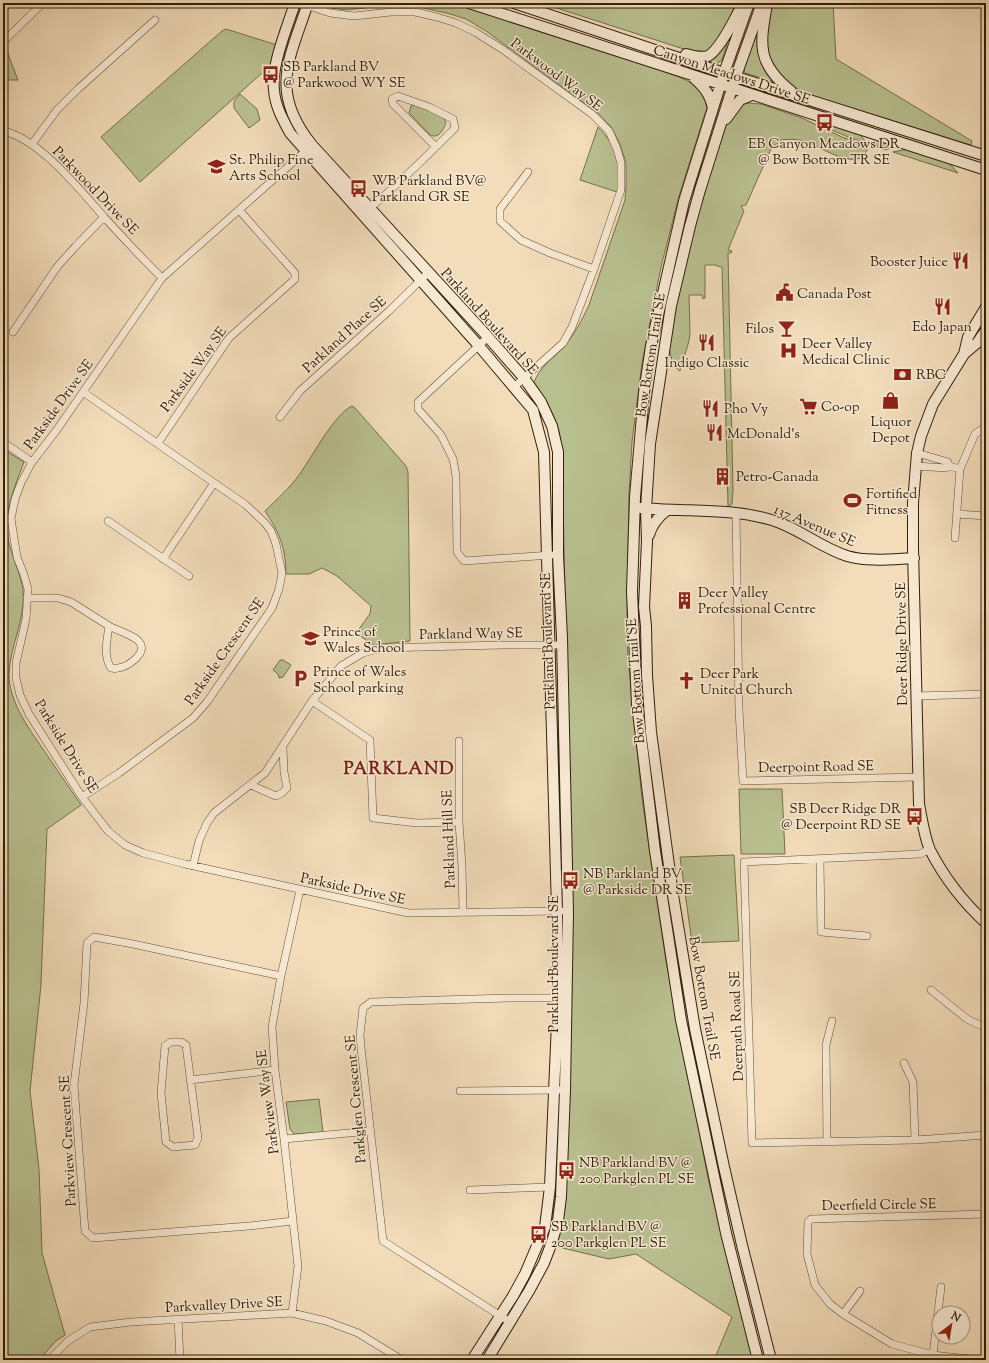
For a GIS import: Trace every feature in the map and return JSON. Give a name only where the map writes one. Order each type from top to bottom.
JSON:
[{"type":"street","points":[[3,40],[5,40],[42,3]]},
{"type":"street","name":"Parkland Boulevard SE","points":[[295,3],[275,70],[274,90],[279,113],[290,133],[308,148],[370,208],[524,378],[541,402],[552,426],[558,452],[558,556],[562,645],[568,912],[555,1090],[550,1187],[545,1227],[525,1274],[472,1360]]},
{"type":"street","name":"Canyon Meadows Drive SE","points":[[469,3],[986,170]]},
{"type":"street","name":"Canyon Meadows Drive SE","points":[[514,3],[656,49],[724,73],[986,156]]},
{"type":"street","points":[[656,49],[698,57],[708,56],[716,49],[725,36],[743,3]]},
{"type":"street","name":"Bow Bottom Trail SE","points":[[749,3],[720,84],[684,202],[651,346],[644,393],[635,508],[632,592],[637,704],[655,851],[681,1020],[726,1233],[758,1360]]},
{"type":"street","name":"Bow Bottom Trail SE","points":[[762,3],[720,125],[690,226],[671,306],[650,444],[646,508],[647,541],[644,607],[651,732],[673,895],[695,1029],[742,1245],[771,1360]]},
{"type":"street","points":[[767,3],[762,45],[763,56],[774,76],[798,96]]},
{"type":"street","name":"Parkland Boulevard SE","points":[[305,4],[286,70],[286,96],[296,124],[308,148],[420,281],[479,346],[533,410],[544,452],[557,910],[566,1090],[561,1197],[558,1221],[544,1263],[529,1291],[487,1360]]},
{"type":"street","name":"Parkwood Way SE","points":[[305,4],[330,13],[354,16],[391,12],[415,12],[456,23],[475,32],[502,49],[592,114],[609,132],[617,148],[621,163],[622,177],[620,197],[594,269],[572,326],[563,343],[514,387]]},
{"type":"street","points":[[32,144],[57,110],[78,88],[155,20]]},
{"type":"street","points":[[692,76],[706,89],[711,99],[713,108]]},
{"type":"street","points":[[720,125],[740,100],[752,95]]},
{"type":"street","points":[[370,208],[419,164],[436,147],[455,128],[453,119],[429,107],[398,96],[392,99],[393,104],[436,147]]},
{"type":"street","points":[[279,113],[291,110]]},
{"type":"street","name":"Parkwood Drive SE","points":[[3,131],[12,133],[32,144],[66,174],[104,217],[162,278]]},
{"type":"street","name":"Parkside Drive SE","points":[[308,148],[162,278],[83,392],[32,462],[21,482],[15,499],[11,518],[17,556],[28,589],[26,619],[16,663],[16,678],[20,695],[29,714],[82,797],[108,831],[125,845],[143,853],[193,866],[408,913],[557,910],[568,912]]},
{"type":"street","points":[[528,172],[500,209],[500,221],[521,240],[550,253],[594,269]]},
{"type":"street","name":"Parkside Way SE","points":[[158,443],[229,338],[295,279],[295,273],[239,210]]},
{"type":"street","points":[[13,332],[58,266],[104,217]]},
{"type":"street","name":"Parkland Place SE","points":[[280,417],[300,391],[389,311],[428,273]]},
{"type":"street","name":"Deer Ridge Drive SE","points":[[964,354],[968,337],[986,307]]},
{"type":"street","name":"Deer Ridge Drive SE","points":[[986,330],[977,343],[964,354],[933,404],[921,436],[917,453],[913,503],[916,696],[920,804],[930,849],[954,888],[974,913],[986,923]]},
{"type":"street","points":[[488,337],[418,402],[418,409],[441,435],[453,459],[456,476],[457,552],[464,561],[558,556]]},
{"type":"street","name":"Parkside Crescent SE","points":[[82,797],[119,773],[194,718],[207,702],[272,608],[279,589],[282,573],[276,544],[271,531],[259,516],[246,505],[158,443],[83,392]]},
{"type":"street","points":[[956,538],[960,469],[975,434],[981,430],[986,430]]},
{"type":"street","points":[[3,442],[32,462]]},
{"type":"street","points":[[917,453],[948,462],[950,466],[960,469]]},
{"type":"street","points":[[916,466],[946,468],[950,466]]},
{"type":"street","points":[[163,559],[214,483]]},
{"type":"street","name":"137 Avenue SE","points":[[635,508],[736,512],[770,519],[847,556],[869,560],[914,558]]},
{"type":"street","points":[[647,541],[653,525],[667,510]]},
{"type":"street","name":"Deerpoint Road SE","points":[[736,512],[739,710],[743,781],[919,777]]},
{"type":"street","points":[[957,514],[986,516]]},
{"type":"street","points":[[108,521],[188,576]]},
{"type":"street","points":[[27,598],[58,598],[70,602],[109,626],[134,638],[140,643],[141,649],[139,655],[126,666],[111,668],[107,662],[106,654],[109,626]]},
{"type":"street","name":"Parkland Way SE","points":[[193,866],[199,841],[207,823],[214,813],[251,786],[265,773],[312,701],[341,666],[363,653],[372,650],[395,647],[562,645]]},
{"type":"street","points":[[916,696],[986,694]]},
{"type":"street","points":[[312,701],[370,740],[372,818],[417,823],[459,822]]},
{"type":"street","name":"Parkland Hill SE","points":[[459,741],[459,822],[463,913]]},
{"type":"street","points":[[251,786],[276,796],[287,788],[284,772],[283,747]]},
{"type":"street","name":"Deerpath Road SE","points":[[930,849],[920,854],[744,862],[752,1143],[914,1140],[986,1135]]},
{"type":"street","points":[[820,859],[821,932],[867,936]]},
{"type":"street","name":"Parkview Way SE","points":[[292,1313],[298,1266],[275,1070],[272,1026],[280,976],[300,890]]},
{"type":"street","name":"Parkview Crescent SE","points":[[280,976],[94,937],[88,943],[84,1003],[74,1084],[86,1231],[93,1238],[249,1226],[293,1221]]},
{"type":"street","points":[[932,990],[967,1018],[986,1028]]},
{"type":"street","name":"Parkglen Crescent SE","points":[[510,1322],[383,1241],[360,1035],[363,1008],[371,1002],[562,998]]},
{"type":"street","points":[[827,1141],[826,1046],[832,1021]]},
{"type":"street","points":[[171,1042],[181,1042],[186,1045],[190,1080],[198,1138],[195,1145],[173,1147],[166,1142],[161,1092],[165,1046],[171,1042]]},
{"type":"street","points":[[904,1063],[913,1082],[914,1140]]},
{"type":"street","points":[[190,1080],[275,1070]]},
{"type":"street","points":[[460,1091],[566,1090]]},
{"type":"street","points":[[284,1139],[370,1131]]},
{"type":"street","points":[[470,1190],[550,1187]]},
{"type":"street","name":"Deerfield Circle SE","points":[[978,1360],[933,1355],[892,1344],[843,1314],[830,1304],[815,1285],[807,1254],[808,1222],[811,1219],[986,1214]]},
{"type":"street","points":[[933,1355],[941,1288]]},
{"type":"street","points":[[843,1314],[860,1291]]},
{"type":"street","name":"Parkvalley Drive SE","points":[[48,1360],[68,1341],[90,1327],[131,1322],[292,1313],[326,1321],[358,1333],[402,1360]]},
{"type":"street","points":[[178,1319],[180,1360]]},
{"type":"green space","points":[[320,3],[456,3],[666,72],[686,80],[699,88],[706,99],[707,107],[679,196],[661,267],[642,363],[632,442],[629,493],[627,615],[628,658],[642,799],[666,961],[709,1183],[753,1360],[714,1360],[732,1317],[636,1254],[609,1259],[554,1246],[572,920],[562,453],[560,434],[557,424],[545,399],[534,382],[543,368],[571,338],[589,305],[625,200],[626,163],[620,144],[611,127],[599,114],[486,31],[466,19],[447,13],[414,6],[394,5],[346,10],[332,8]]},
{"type":"green space","points":[[541,3],[736,3],[719,39],[709,50],[700,52],[690,51]]},
{"type":"green space","points":[[770,3],[833,3],[836,59],[972,141],[971,145],[810,95],[790,85],[781,78],[768,58],[764,36]]},
{"type":"green space","points":[[759,20],[773,80],[771,81],[745,73],[744,69]]},
{"type":"green space","points":[[226,29],[277,45],[271,65],[140,182],[101,137]]},
{"type":"green space","points":[[728,41],[722,60],[716,64],[706,60]]},
{"type":"green space","points":[[3,49],[6,49],[18,80],[3,80]]},
{"type":"green space","points":[[240,94],[257,109],[260,120],[249,128],[234,108],[234,101]]},
{"type":"green space","points":[[746,103],[761,104],[802,118],[842,137],[868,146],[864,155],[858,159],[850,159],[841,157],[803,141],[781,140],[771,149],[746,205],[741,206],[744,211],[728,250],[732,251],[731,253],[728,253],[733,490],[732,504],[728,506],[722,267],[717,265],[705,265],[705,298],[703,299],[702,295],[689,295],[689,341],[680,371],[673,366],[669,347],[690,242],[721,137],[735,107]]},
{"type":"green space","points":[[415,105],[443,116],[446,123],[438,135],[430,135],[409,113],[411,106]]},
{"type":"green space","points":[[824,121],[859,133],[867,144],[822,125]]},
{"type":"green space","points":[[598,127],[605,134],[617,157],[619,165],[619,183],[617,192],[580,180]]},
{"type":"green space","points":[[874,138],[897,145],[885,150],[877,147]]},
{"type":"green space","points":[[908,149],[948,162],[958,173],[893,152]]},
{"type":"green space","points":[[352,406],[406,466],[408,472],[410,641],[373,645],[356,633],[370,614],[371,606],[337,576],[322,568],[309,574],[286,574],[285,556],[281,541],[265,511],[295,480],[330,427],[345,411]]},
{"type":"green space","points":[[3,449],[24,462],[10,503],[7,524],[10,547],[23,590],[22,611],[10,663],[10,685],[22,717],[81,805],[47,829],[41,985],[30,1091],[39,1169],[42,1253],[65,1335],[56,1341],[39,1360],[3,1360]]},
{"type":"green space","points":[[280,660],[283,660],[291,665],[283,677],[279,678],[278,674],[273,670]]},
{"type":"green space","points":[[739,789],[782,789],[785,854],[741,854]]},
{"type":"green space","points":[[734,855],[739,941],[692,943],[680,857]]},
{"type":"green space","points":[[319,1099],[323,1132],[294,1134],[290,1129],[286,1102]]},
{"type":"place","name":"SB Parkland BV @ Parkwood WY SE","points":[[270,74]]},
{"type":"place","name":"EB Canyon Meadows DR @ Bow Bottom TR SE","points":[[824,123]]},
{"type":"place","name":"St. Philip Fine Arts School","points":[[216,167]]},
{"type":"place","name":"WB Parkland BV@ Parkland GR SE","points":[[359,188]]},
{"type":"place","name":"Booster Juice","points":[[961,261]]},
{"type":"place","name":"Canada Post","points":[[784,293]]},
{"type":"place","name":"Edo Japan","points":[[942,306]]},
{"type":"place","name":"Filos","points":[[787,328]]},
{"type":"place","name":"Indigo Classic","points":[[707,342]]},
{"type":"place","name":"Deer Valley Medical Clinic","points":[[789,351]]},
{"type":"place","name":"RBC","points":[[903,374]]},
{"type":"place","name":"Liquor Depot","points":[[891,401]]},
{"type":"place","name":"Co-op","points":[[808,406]]},
{"type":"place","name":"Pho Vy","points":[[711,408]]},
{"type":"place","name":"McDonald's","points":[[714,433]]},
{"type":"place","name":"Petro-Canada","points":[[723,476]]},
{"type":"place","name":"Fortified Fitness","points":[[853,501]]},
{"type":"place","name":"Deer Valley Professional Centre","points":[[685,600]]},
{"type":"place","name":"Prince of Wales School","points":[[310,639]]},
{"type":"place","name":"Prince of Wales School parking","points":[[300,679]]},
{"type":"place","name":"Deer Park United Church","points":[[687,681]]},
{"type":"place","name":"SB Deer Ridge DR @ Deerpoint RD SE","points":[[914,816]]},
{"type":"place","name":"NB Parkland BV @ Parkside DR SE","points":[[570,881]]},
{"type":"place","name":"NB Parkland BV @ 200 Parkglen PL SE","points":[[566,1170]]},
{"type":"place","name":"SB Parkland BV @ 200 Parkglen PL SE","points":[[538,1234]]},
{"type":"district","name":"PARKLAND","points":[[399,768]]}]
